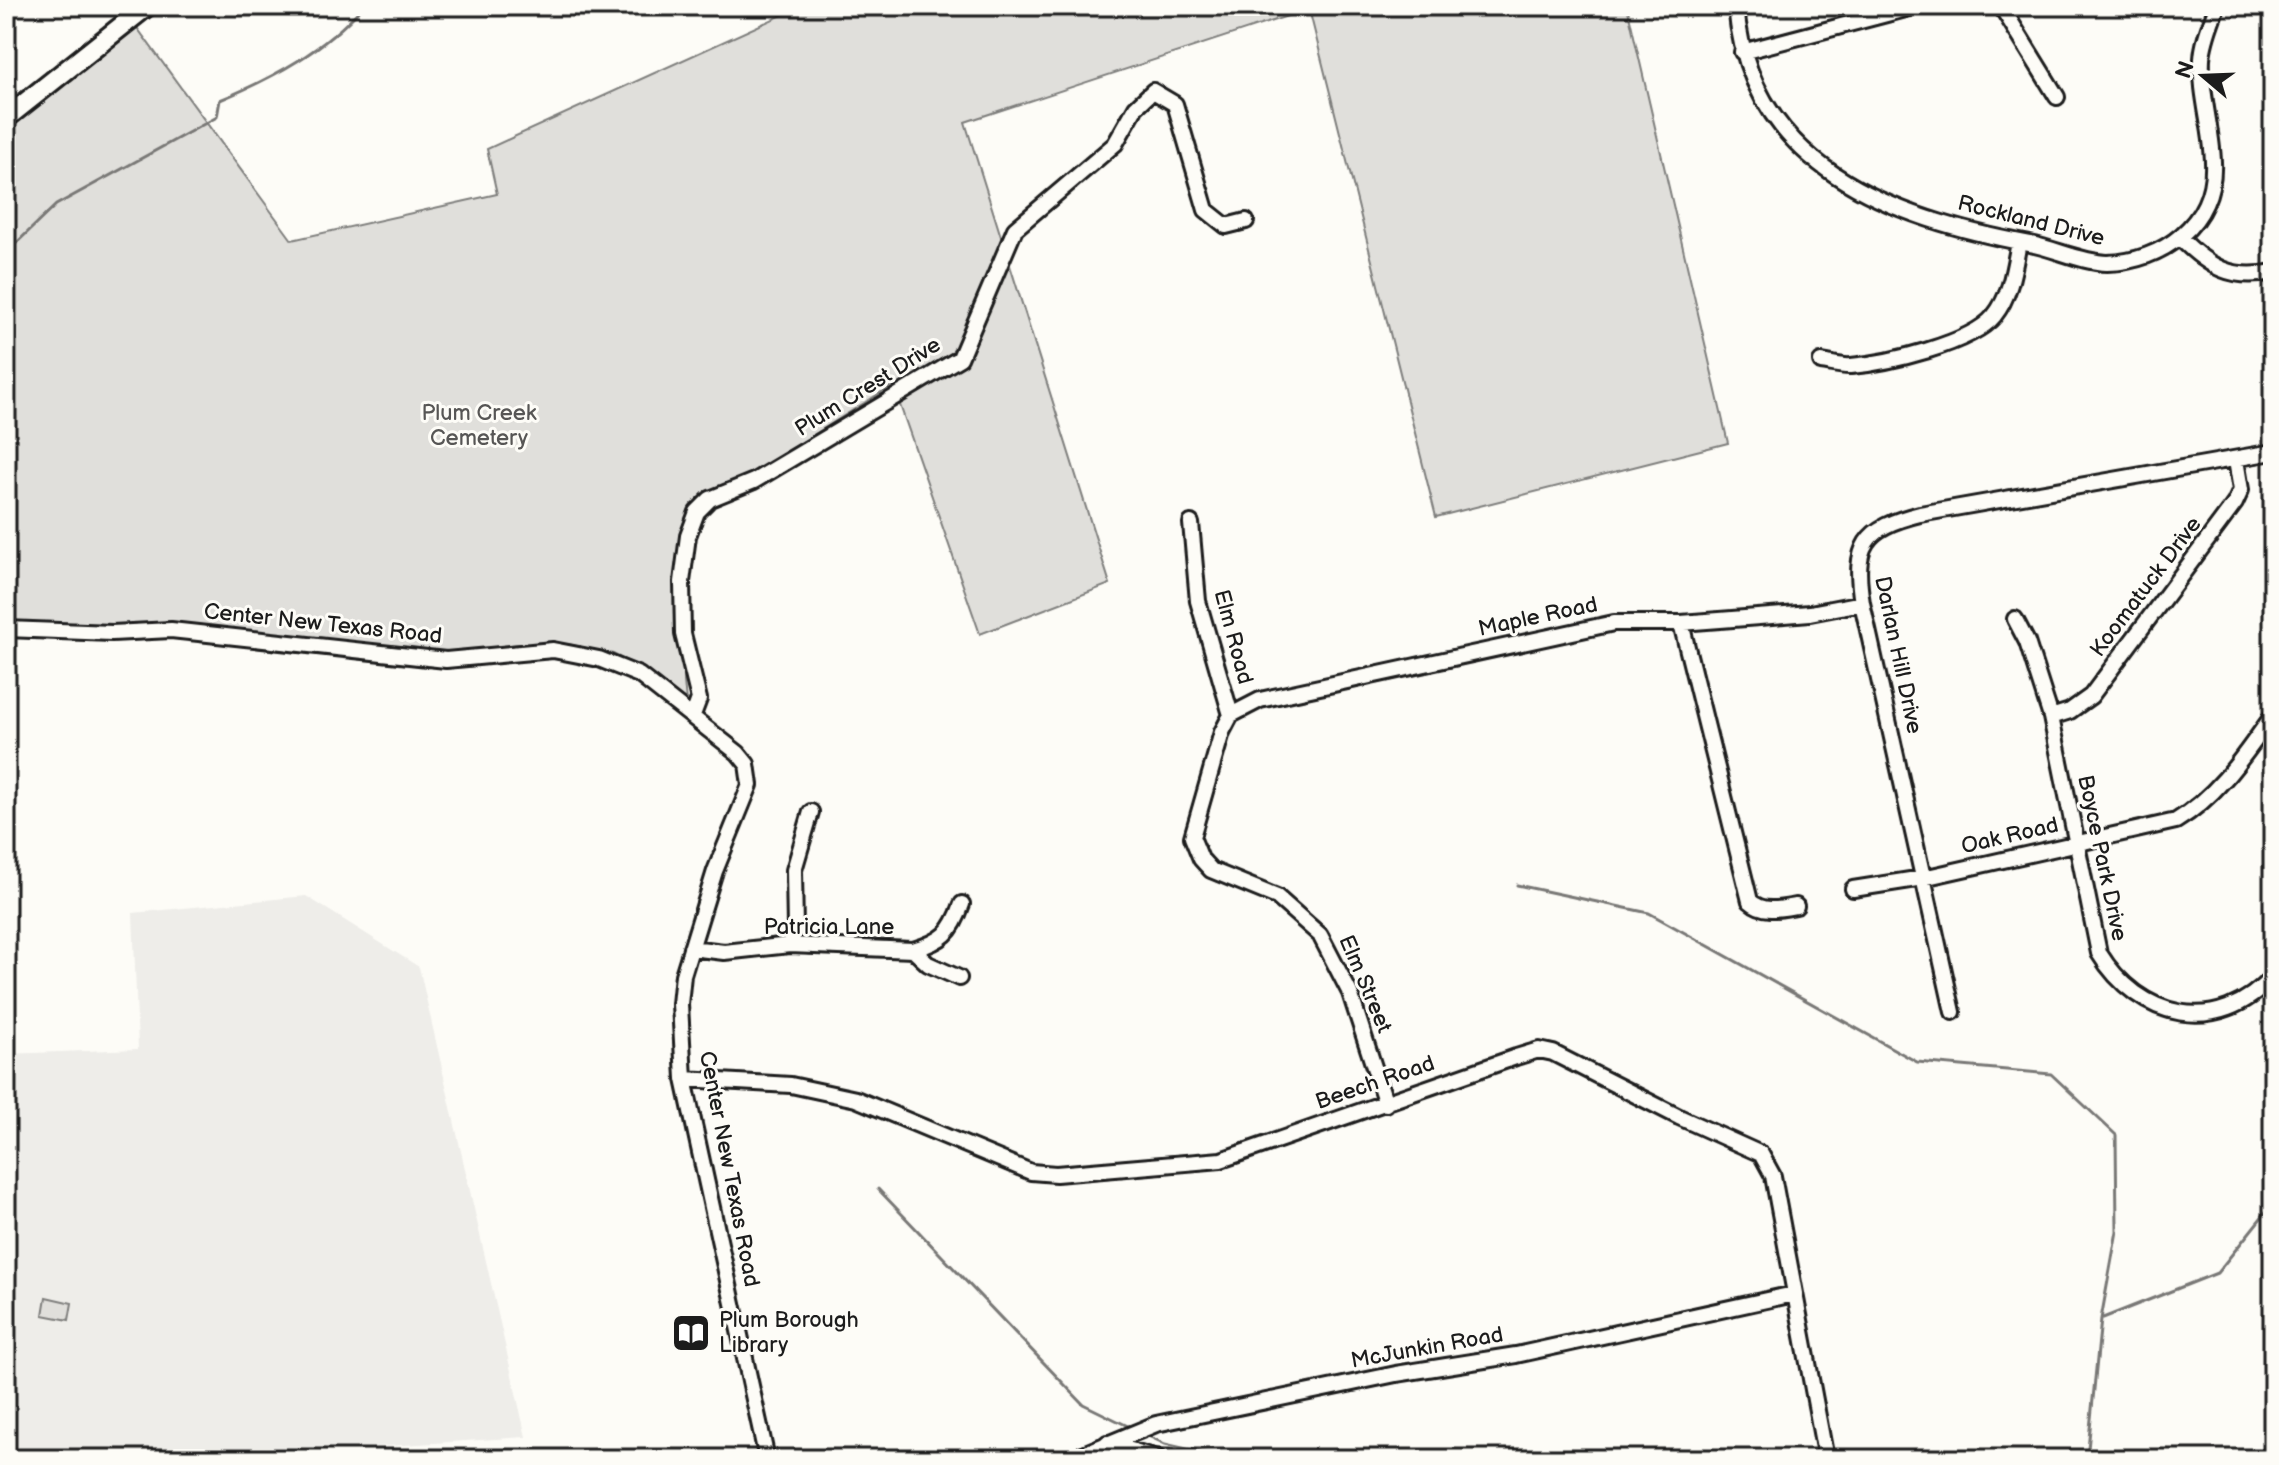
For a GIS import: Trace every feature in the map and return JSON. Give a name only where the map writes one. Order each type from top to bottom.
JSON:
[{"type":"main road","points":[[6,118],[147,6]]},
{"type":"street","name":"Rockland Drive","points":[[1736,6],[1742,52],[1763,105],[1782,130],[1843,182],[1948,224],[2095,262],[2129,262],[2153,256],[2180,238],[2200,214],[2214,165],[2202,58],[2217,6]]},
{"type":"street","points":[[1742,52],[1917,6]]},
{"type":"street","points":[[2001,6],[2057,97]]},
{"type":"street","name":"Plum Crest Drive","points":[[693,715],[699,699],[683,634],[682,582],[688,536],[697,512],[710,499],[754,481],[960,358],[1015,229],[1115,144],[1136,107],[1153,91],[1175,104],[1206,210],[1226,226],[1246,221]]},
{"type":"street","points":[[2180,238],[2199,258],[2226,273],[2250,275],[2273,272]]},
{"type":"street","points":[[1821,362],[1849,366],[1946,345],[1978,330],[1996,314],[2012,281],[2019,242]]},
{"type":"street","name":"Darlan Hill Drive","points":[[1953,1012],[1862,603],[1857,565],[1869,537],[1887,522],[2273,452]]},
{"type":"street","name":"Koomatuck Drive","points":[[2051,717],[2070,711],[2091,696],[2217,529],[2239,495],[2236,460]]},
{"type":"street","name":"Elm Road","points":[[1191,523],[1198,601],[1231,715]]},
{"type":"street","name":"Maple Road","points":[[1231,715],[1260,700],[1614,623],[1681,623],[1810,613],[1862,603]]},
{"type":"street","name":"Boyce Park Drive","points":[[2015,619],[2027,642],[2051,717],[2099,953],[2128,992],[2158,1008],[2204,1013],[2242,1002],[2273,976]]},
{"type":"street","points":[[1681,623],[1750,901],[1756,907],[1771,910],[1796,906]]},
{"type":"street","name":"Center New Texas Road","points":[[6,629],[112,633],[171,630],[446,660],[553,650],[599,659],[639,675],[738,753],[747,764],[750,785],[715,871],[691,948],[680,1004],[684,1079],[767,1459]]},
{"type":"street","name":"Elm Street","points":[[1231,715],[1222,732],[1192,837],[1201,859],[1211,870],[1277,897],[1320,935],[1350,993],[1386,1104]]},
{"type":"street","name":"Oak Road","points":[[1853,889],[1923,878],[2143,831],[2176,821],[2195,810],[2219,786],[2273,715]]},
{"type":"street","points":[[790,945],[795,930],[794,870],[811,812]]},
{"type":"street","points":[[913,950],[945,938],[953,928],[962,904]]},
{"type":"street","name":"Patricia Lane","points":[[691,948],[724,952],[790,945],[913,950],[928,964],[959,978]]},
{"type":"street","name":"Beech Road","points":[[684,1079],[791,1085],[856,1099],[1040,1174],[1221,1160],[1516,1057],[1539,1050],[1553,1053],[1679,1117],[1761,1154],[1773,1176],[1826,1459]]},
{"type":"street","name":"McJunkin Road","points":[[1071,1459],[1156,1424],[1396,1374],[1516,1355],[1794,1294]]},
{"type":"street","points":[[1107,1443],[1161,1459]]},
{"type":"shaded area","points":[[306,896],[419,967],[526,1437],[186,1459],[6,1459],[6,1054],[138,1049],[133,913]]},
{"type":"green space","name":"Plum Creek Cemetery","points":[[802,6],[1627,6],[1728,443],[1436,517],[1309,9],[965,122],[1110,584],[980,634],[893,385],[740,481],[698,503],[678,619],[686,702],[650,673],[613,654],[568,644],[519,644],[446,653],[195,626],[6,622],[6,129],[135,25],[292,240],[497,194],[487,149]]},
{"type":"green space","points":[[46,1297],[72,1303],[69,1320],[43,1315]]},
{"type":"waterway","points":[[6,253],[56,205],[217,117],[220,100],[297,61],[332,36],[363,6]]},
{"type":"waterway","points":[[1517,885],[1649,913],[1917,1062],[2051,1074],[2116,1135],[2117,1231],[2101,1319],[2087,1459]]},
{"type":"waterway","points":[[878,1189],[1083,1404],[1132,1428]]},
{"type":"waterway","points":[[2103,1318],[2217,1273],[2273,1203]]},
{"type":"waterway","points":[[1146,1435],[1165,1444],[1231,1459]]},
{"type":"place","name":"Plum Borough Library","points":[[691,1333]]}]
